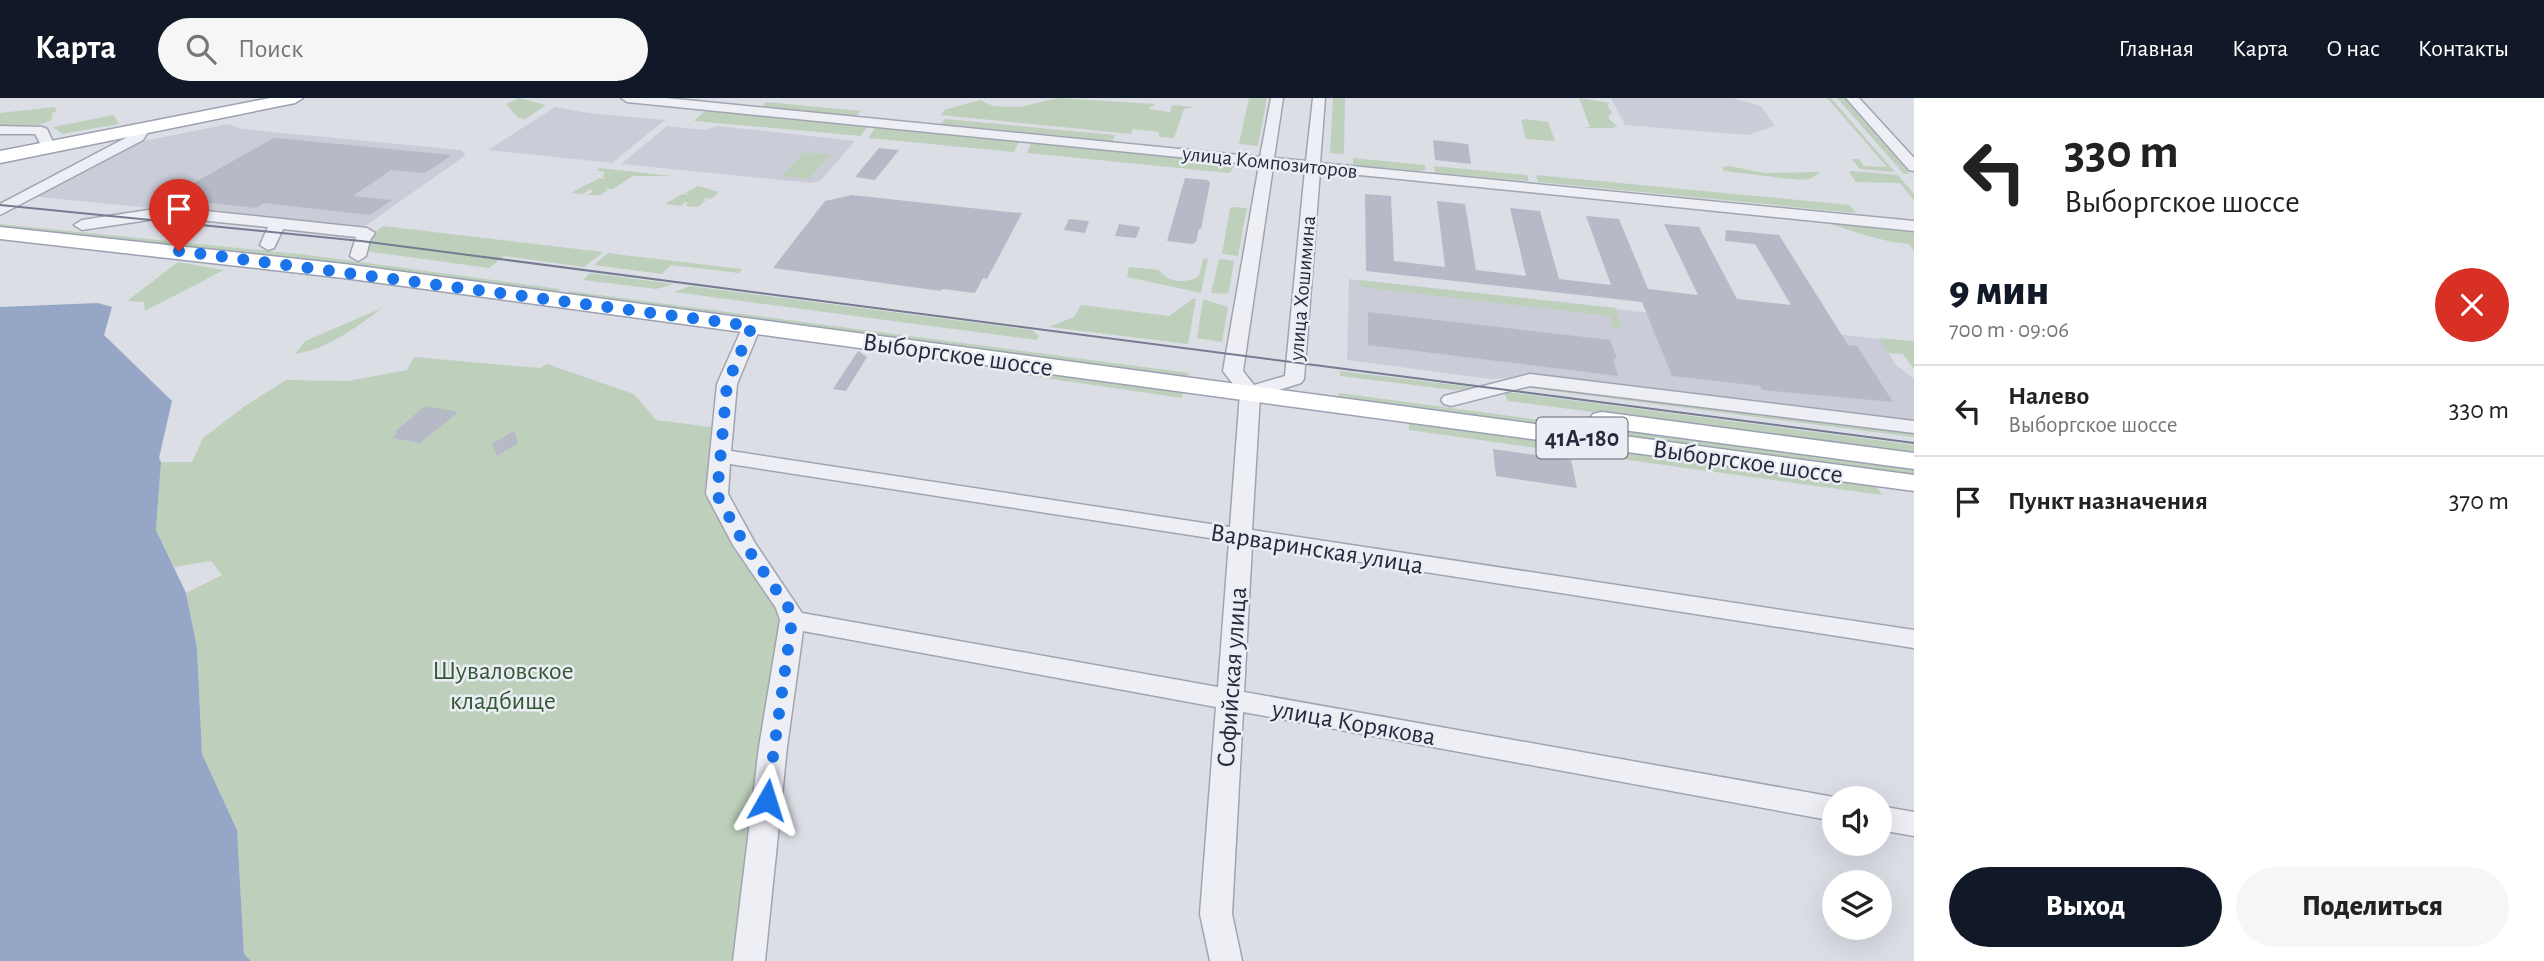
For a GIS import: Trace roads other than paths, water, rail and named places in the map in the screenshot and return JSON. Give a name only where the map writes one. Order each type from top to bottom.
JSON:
[{"type":"main road","points":[[0,151],[271,98]]},
{"type":"main road","points":[[0,157],[295,98]]},
{"type":"main road","name":"Выборгское шоссе","points":[[0,217],[358,256],[1914,461]]},
{"type":"main road","name":"Выборгское шоссе","points":[[0,233],[283,263],[1914,483]]},
{"type":"street","name":"улица Композиторов","points":[[626,98],[1267,160]]},
{"type":"street","name":"улица Композиторов","points":[[642,98],[1914,223]]},
{"type":"street","name":"улица Хошимина","points":[[1233,371],[1278,98]]},
{"type":"street","name":"улица Хошимина","points":[[1250,393],[1294,379],[1319,98]]},
{"type":"street","points":[[1852,98],[1914,167]]},
{"type":"street","points":[[0,210],[138,137],[140,129]]},
{"type":"street","points":[[0,130],[37,130],[42,132],[46,142]]},
{"type":"street","points":[[82,225],[168,212],[367,233],[362,239],[358,256]]},
{"type":"street","points":[[268,245],[278,223]]},
{"type":"street","points":[[749,961],[773,747],[792,620],[788,607],[745,545],[717,495],[727,384],[752,326]]},
{"type":"street","points":[[1233,371],[1250,393]]},
{"type":"street","points":[[1451,400],[1530,380],[1914,427]]},
{"type":"street","name":"Софийская улица","points":[[1226,961],[1216,914],[1250,393]]},
{"type":"street","name":"Варваринская улица","points":[[721,456],[1914,639]]},
{"type":"street","name":"улица Корякова","points":[[792,620],[1822,807]]},
{"type":"street","points":[[1892,820],[1914,824]]},
{"type":"water","points":[[98,303],[112,307],[104,335],[172,401],[159,458],[161,462],[156,530],[186,593],[197,648],[202,754],[237,830],[244,954],[251,961],[0,961],[0,307]]},
{"type":"tram line","points":[[0,205],[361,241],[1914,443]]},
{"type":"park label","name":"Шуваловское кладбище","points":[[503,685]]}]
